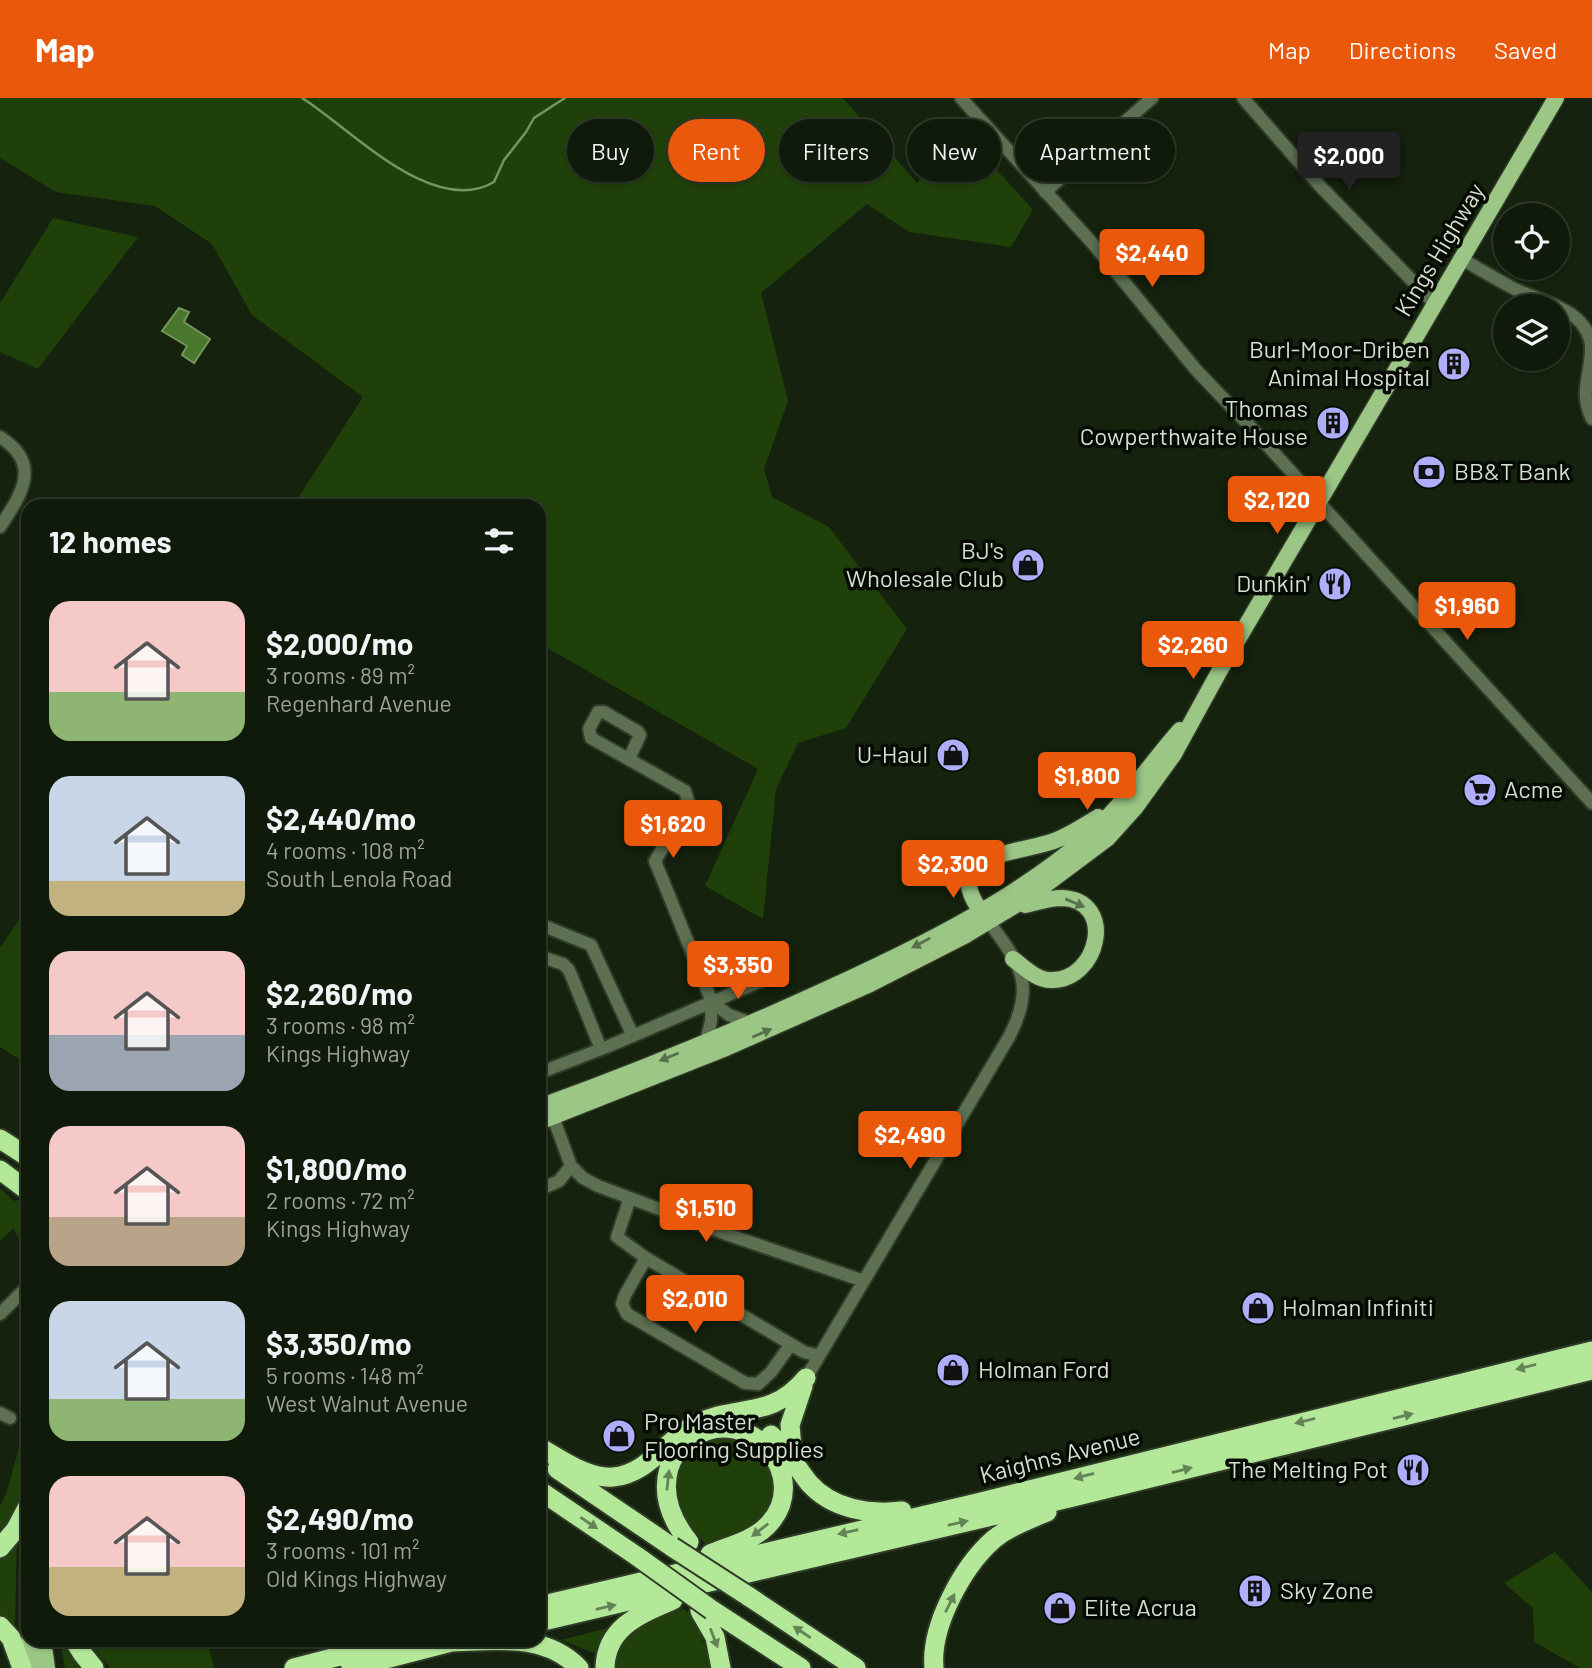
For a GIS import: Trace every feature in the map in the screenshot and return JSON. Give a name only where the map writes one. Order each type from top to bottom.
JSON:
[{"type":"highway","points":[[0,1161],[21,1174]]},
{"type":"highway","points":[[0,1170],[21,1186]]},
{"type":"highway","name":"Kaighns Avenue","points":[[546,1605],[679,1578],[1592,1351]]},
{"type":"highway","name":"Kaighns Avenue","points":[[546,1620],[708,1579],[1069,1498],[1592,1370]]},
{"type":"highway","points":[[793,1460],[790,1425],[806,1378]]},
{"type":"highway","points":[[546,1451],[591,1474],[612,1477],[627,1474],[641,1467],[691,1427],[721,1416],[776,1404],[792,1393],[806,1378]]},
{"type":"highway","points":[[721,1416],[760,1427],[775,1438],[817,1490],[848,1507],[888,1513],[962,1506]]},
{"type":"highway","points":[[679,1578],[710,1554],[753,1536],[766,1527],[778,1510],[782,1490],[780,1469],[768,1448],[750,1434],[727,1428],[704,1432],[682,1446],[673,1458],[668,1474],[667,1498],[680,1545]]},
{"type":"highway","points":[[546,1461],[704,1558],[708,1579]]},
{"type":"highway","points":[[546,1495],[638,1557],[679,1578],[706,1610],[801,1668]]},
{"type":"highway","points":[[934,1668],[934,1648],[942,1621],[951,1599],[971,1565],[988,1545],[1003,1533],[1069,1498]]},
{"type":"highway","points":[[0,1548],[21,1519]]},
{"type":"highway","points":[[708,1579],[748,1596],[856,1668]]},
{"type":"highway","points":[[605,1668],[609,1646],[623,1626],[708,1579]]},
{"type":"highway","points":[[706,1610],[721,1668]]},
{"type":"highway","points":[[0,1626],[11,1639],[22,1668]]},
{"type":"highway","points":[[78,1647],[94,1668]]},
{"type":"highway","points":[[294,1668],[374,1647]]},
{"type":"highway","points":[[351,1668],[431,1647]]},
{"type":"highway","points":[[546,1647],[563,1654],[579,1668]]},
{"type":"main road","name":"Kings Highway","points":[[1009,910],[1108,838],[1164,769],[1556,98]]},
{"type":"main road","name":"Kings Highway","points":[[546,1120],[788,1022],[902,969],[984,916],[1088,837],[1121,804],[1164,748],[1194,715]]},
{"type":"main road","points":[[1013,959],[1043,979],[1065,977],[1080,968],[1090,956],[1096,943],[1097,929],[1087,909],[1070,899],[1047,900],[984,916],[970,894],[968,884],[971,872],[980,863],[1055,840],[1121,804]]},
{"type":"main road","name":"Kings Highway","points":[[546,1104],[751,1023],[984,916]]},
{"type":"main road","points":[[30,1647],[33,1668]]},
{"type":"main road","points":[[44,1647],[47,1668]]},
{"type":"street","points":[[961,98],[1094,245],[1197,370],[1592,803]]},
{"type":"street","points":[[1045,192],[1152,98]]},
{"type":"street","points":[[1243,98],[1320,186],[1435,304]]},
{"type":"street","points":[[1462,259],[1515,289],[1563,309],[1584,329],[1590,337],[1592,347],[1585,399],[1592,419]]},
{"type":"street","points":[[0,437],[19,453],[25,474],[19,498],[0,527]]},
{"type":"street","points":[[629,759],[685,791],[688,797],[689,804],[655,861],[712,1002],[706,1042]]},
{"type":"street","points":[[806,1378],[1018,1019],[1024,988],[1013,959],[984,916]]},
{"type":"street","points":[[546,927],[591,945],[633,1036]]},
{"type":"street","points":[[546,958],[563,964],[569,970],[601,1049]]},
{"type":"street","points":[[546,1070],[761,981]]},
{"type":"street","points":[[712,1002],[729,1015],[751,1023]]},
{"type":"street","points":[[546,1120],[571,1166],[583,1178],[726,1234],[864,1281]]},
{"type":"street","points":[[546,1187],[559,1181],[571,1166]]},
{"type":"street","points":[[630,1198],[617,1237],[646,1258],[790,1344],[819,1356]]},
{"type":"street","points":[[646,1258],[625,1294],[622,1304],[627,1314],[745,1383],[758,1384],[771,1372],[790,1344]]},
{"type":"street","points":[[0,1314],[21,1293]]},
{"type":"shaded area","points":[[0,98],[843,98],[861,119],[779,119],[779,182],[893,182],[893,155],[907,172],[907,182],[1001,182],[1001,174],[1033,210],[1011,247],[909,232],[867,204],[761,293],[788,401],[764,469],[772,497],[829,527],[907,629],[846,728],[798,743],[776,789],[763,919],[705,886],[758,769],[546,647],[546,499],[297,499],[363,397],[252,315],[212,244],[155,206],[56,192],[0,158]]},
{"type":"shaded area","points":[[53,218],[138,237],[38,369],[0,352],[0,303]]},
{"type":"shaded area","points":[[179,308],[189,312],[184,322],[210,339],[194,363],[182,355],[187,346],[162,331]]},
{"type":"shaded area","points":[[21,916],[21,1060],[0,1047],[0,948]]},
{"type":"shaded area","points":[[0,1188],[14,1201],[21,1201],[21,1243],[13,1228],[0,1241]]},
{"type":"shaded area","points":[[739,1435],[775,1466],[776,1503],[749,1533],[706,1545],[683,1516],[674,1476],[704,1438]]},
{"type":"shaded area","points":[[21,1440],[19,1509],[0,1539],[0,1506],[7,1491]]},
{"type":"shaded area","points":[[17,1540],[15,1626],[0,1615],[0,1556]]},
{"type":"shaded area","points":[[1555,1552],[1592,1592],[1592,1668],[1580,1668],[1534,1642],[1533,1608],[1504,1583]]},
{"type":"shaded area","points":[[683,1609],[691,1614],[715,1668],[615,1668],[612,1660],[561,1640]]},
{"type":"shaded area","points":[[61,1647],[70,1647],[82,1668],[65,1668]]},
{"type":"shaded area","points":[[92,1647],[209,1647],[214,1668],[111,1668]]},
{"type":"waterway","points":[[302,98],[393,165],[419,179],[445,188],[470,190],[494,182],[504,160],[534,118],[565,98]]},
{"type":"place","name":"Burl-Moor-Driben Animal Hospital","points":[[1454,364]]},
{"type":"place","name":"Thomas Cowperthwaite House","points":[[1333,423]]},
{"type":"place","name":"BB&T Bank","points":[[1429,472]]},
{"type":"place","name":"BJ's Wholesale Club","points":[[1028,565]]},
{"type":"place","name":"Dunkin'","points":[[1335,584]]},
{"type":"place","name":"U-Haul","points":[[953,755]]},
{"type":"place","name":"Acme","points":[[1480,790]]},
{"type":"place","name":"Holman Infiniti","points":[[1258,1308]]},
{"type":"place","name":"Holman Ford","points":[[953,1370]]},
{"type":"place","name":"Pro Master Flooring Supplies","points":[[619,1436]]},
{"type":"place","name":"The Melting Pot","points":[[1413,1470]]},
{"type":"place","name":"Sky Zone","points":[[1255,1591]]},
{"type":"place","name":"Elite Acrua","points":[[1060,1608]]}]
